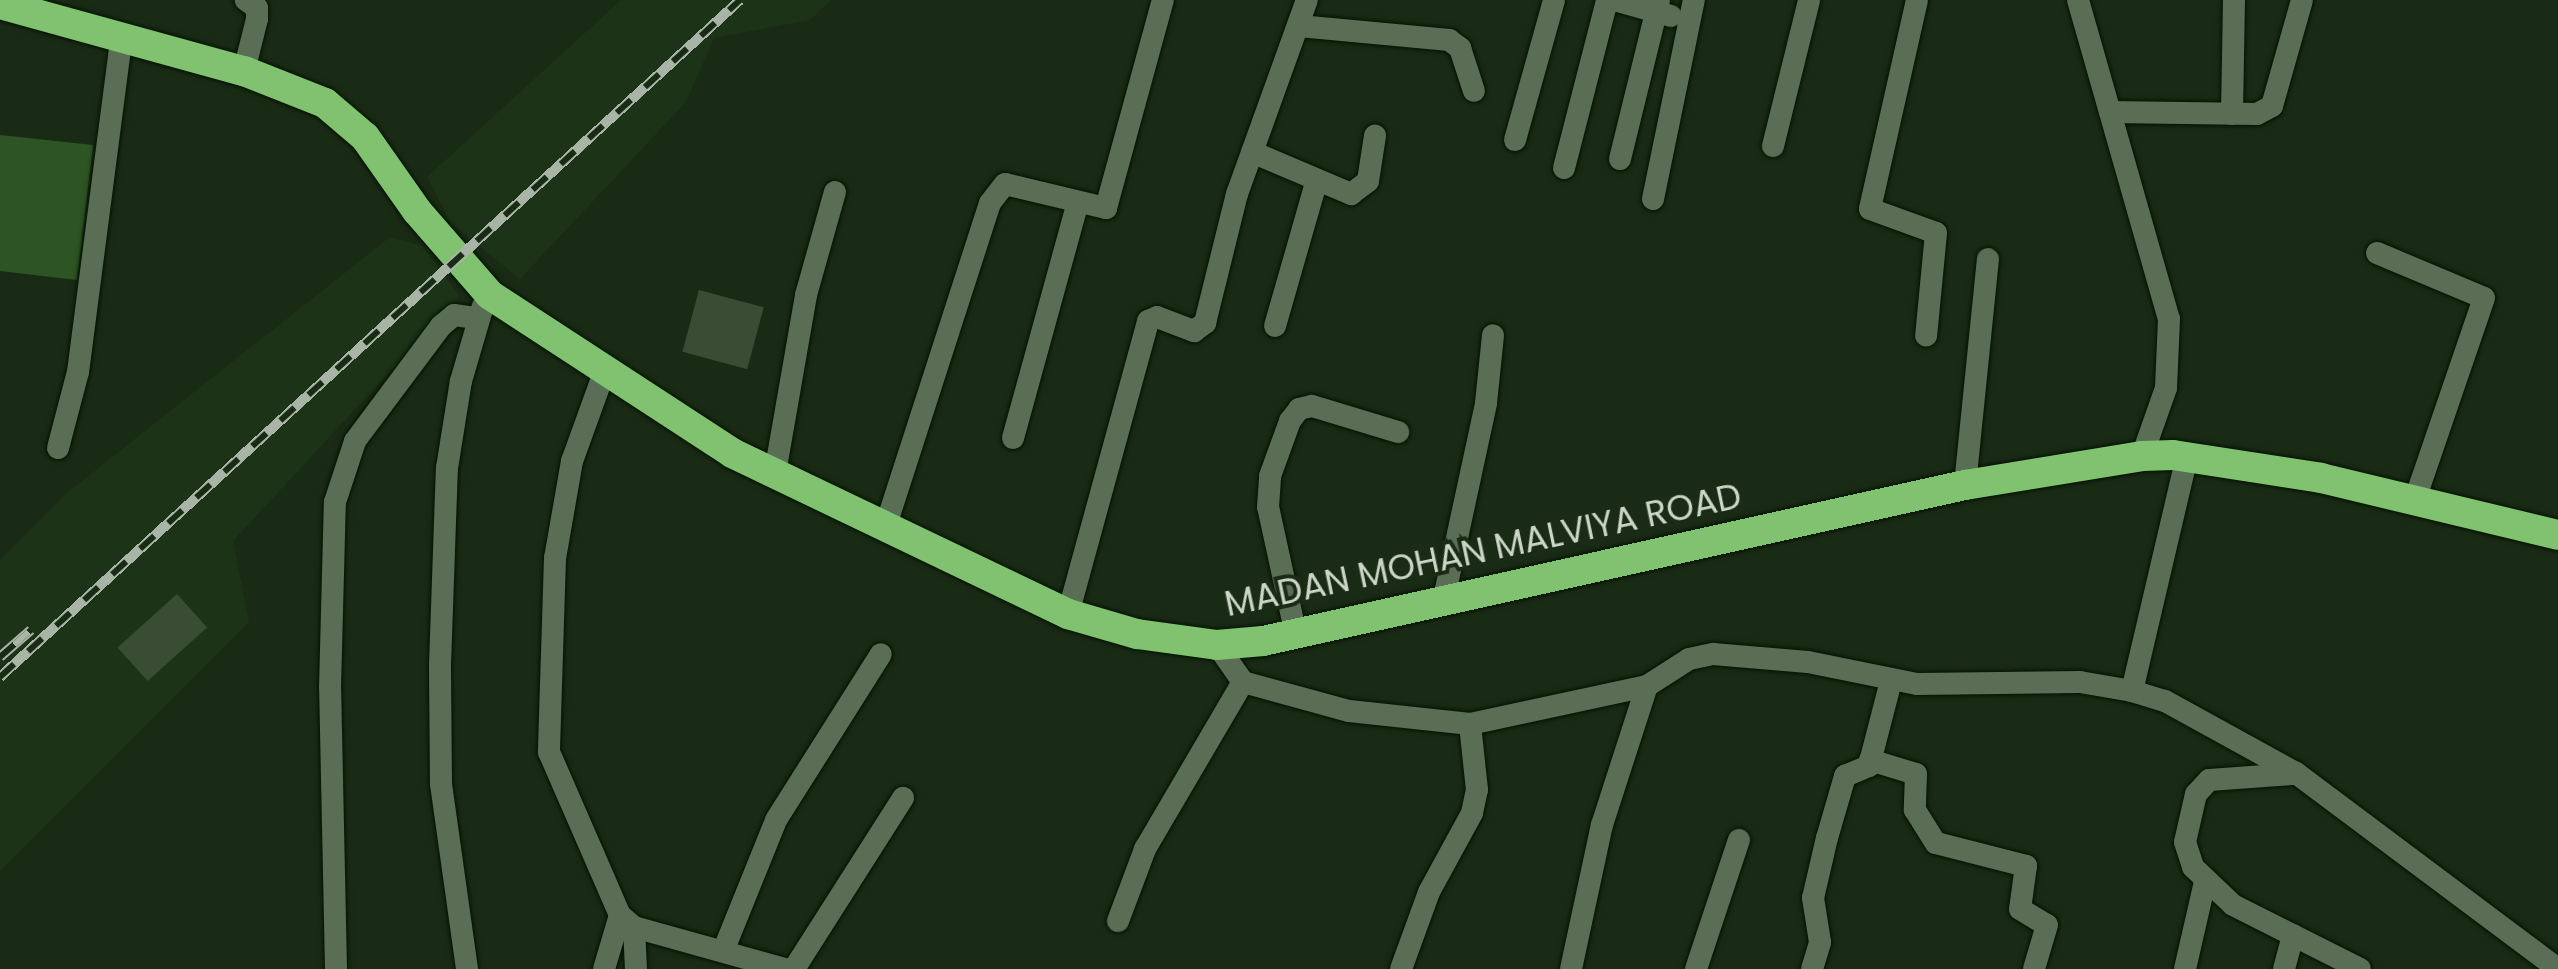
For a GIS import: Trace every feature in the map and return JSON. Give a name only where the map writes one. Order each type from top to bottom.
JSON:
[{"type":"highway","name":"MADAN MOHAN MALVIYA ROAD","points":[[0,4],[121,42],[244,71],[325,103],[365,137],[482,306],[605,370],[732,453],[1068,614],[1138,634],[1217,645],[1296,635],[1444,598],[1965,485],[2142,456],[2187,457],[2414,500],[2558,535]]},
{"type":"street","points":[[244,71],[257,19],[257,8],[246,0]]},
{"type":"street","points":[[886,525],[990,202],[1005,184],[1099,210],[1108,204],[1163,0]]},
{"type":"street","points":[[1068,614],[1148,321],[1157,317],[1194,332],[1205,323],[1252,152],[1306,0]]},
{"type":"street","points":[[1515,140],[1554,0]]},
{"type":"street","points":[[1564,168],[1610,0],[1691,11],[1653,200]]},
{"type":"street","points":[[1773,146],[1808,0]]},
{"type":"street","points":[[1917,0],[1870,209],[1936,234],[1926,336]]},
{"type":"street","points":[[2078,0],[2168,319],[2172,355],[2142,456]]},
{"type":"street","points":[[2232,114],[2234,0]]},
{"type":"street","points":[[2110,112],[2257,114],[2272,106],[2302,0]]},
{"type":"street","points":[[1620,159],[1658,6]]},
{"type":"street","points":[[1299,26],[1438,35],[1460,48],[1474,90]]},
{"type":"street","points":[[58,448],[78,372],[121,42]]},
{"type":"street","points":[[1252,152],[1351,194],[1364,188],[1374,136]]},
{"type":"street","points":[[1274,326],[1316,180]]},
{"type":"street","points":[[775,473],[806,295],[835,192]]},
{"type":"street","points":[[1013,438],[1077,205]]},
{"type":"street","points":[[2377,253],[2484,298],[2414,500]]},
{"type":"street","points":[[1965,485],[1988,259]]},
{"type":"street","points":[[336,969],[330,688],[336,502],[355,441],[442,326],[454,316],[482,306]]},
{"type":"street","points":[[468,969],[441,784],[440,666],[447,468],[482,306]]},
{"type":"street","points":[[1444,598],[1480,434],[1493,336]]},
{"type":"street","points":[[605,370],[572,461],[555,558],[549,736],[564,792],[627,921],[636,969]]},
{"type":"street","points":[[1296,635],[1268,507],[1270,476],[1290,421],[1299,408],[1312,406],[1398,432]]},
{"type":"street","points":[[2132,691],[2187,457]]},
{"type":"street","points":[[1217,645],[1242,682],[1349,712],[1470,724],[1647,686],[1689,659],[1740,652],[1891,681],[2080,682],[2132,691],[2165,702],[2296,774],[2558,968]]},
{"type":"street","points":[[724,949],[776,820],[881,654]]},
{"type":"street","points":[[1812,969],[1820,942],[1813,898],[1832,823],[1845,776],[1866,771],[1891,681]]},
{"type":"street","points":[[1118,921],[1145,849],[1242,682]]},
{"type":"street","points":[[1571,969],[1602,825],[1647,686]]},
{"type":"street","points":[[1401,969],[1429,892],[1472,812],[1477,790],[1470,724]]},
{"type":"street","points":[[1870,760],[1916,774],[1915,810],[1936,843],[2026,866],[2020,910],[2046,925],[2034,969]]},
{"type":"street","points":[[2296,774],[2219,776],[2196,794],[2185,842],[2204,882],[2360,969]]},
{"type":"street","points":[[794,969],[902,798]]},
{"type":"street","points":[[1696,969],[1739,840]]},
{"type":"street","points":[[2185,969],[2204,882]]},
{"type":"street","points":[[627,921],[784,969]]},
{"type":"street","points":[[604,969],[627,921]]},
{"type":"street","points":[[2284,969],[2294,935]]},
{"type":"shaded area","points":[[621,0],[831,0],[810,20],[714,38],[686,102],[520,279],[451,223],[427,177]]},
{"type":"shaded area","points":[[0,135],[93,145],[77,280],[0,271]]},
{"type":"shaded area","points":[[390,237],[422,246],[460,296],[233,541],[249,622],[0,871],[0,560],[68,492]]},
{"type":"building","points":[[699,290],[764,307],[747,369],[682,352]]},
{"type":"building","points":[[177,594],[207,627],[148,681],[118,648]]},
{"type":"railway","points":[[0,677],[740,0]]},
{"type":"railway","points":[[0,657],[31,630]]}]
